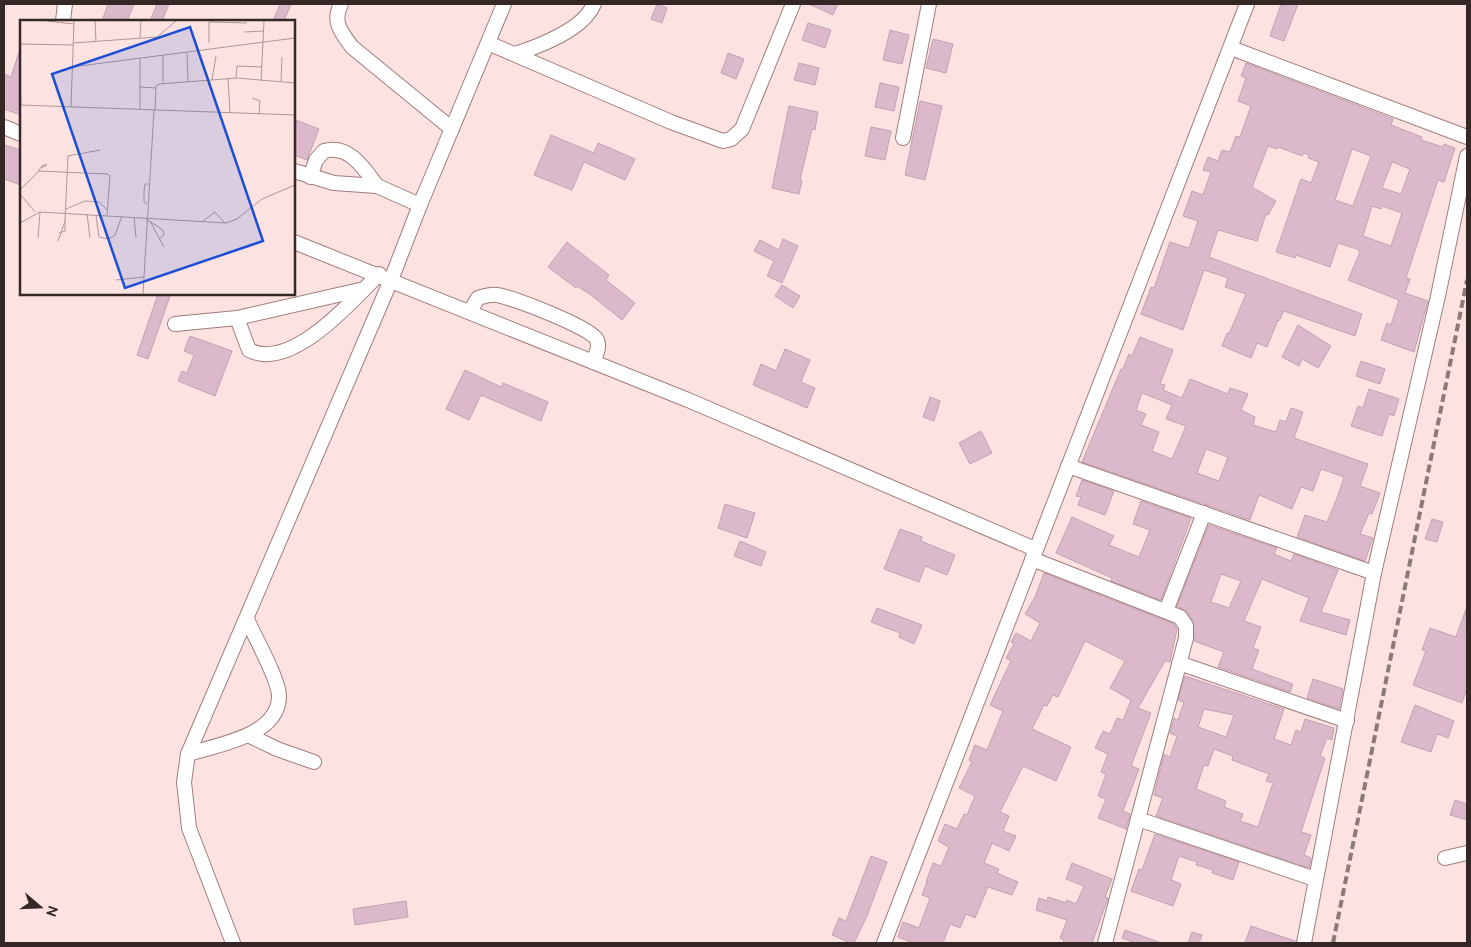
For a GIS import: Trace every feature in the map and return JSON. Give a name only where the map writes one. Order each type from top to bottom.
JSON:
[{"type":"street","points":[[63,20],[65,4]]},
{"type":"street","points":[[341,4],[336,20],[339,30],[352,47],[452,129]]},
{"type":"street","points":[[233,943],[189,828],[184,782],[188,754],[247,620],[385,277],[420,205],[504,4]]},
{"type":"street","points":[[515,54],[536,47],[582,22],[590,14],[594,4]]},
{"type":"street","points":[[488,43],[671,122],[723,141],[731,139],[742,129],[793,4]]},
{"type":"street","points":[[903,138],[929,4]]},
{"type":"street","points":[[884,943],[1247,4]]},
{"type":"street","points":[[1231,48],[1467,137]]},
{"type":"street","points":[[4,127],[20,134]]},
{"type":"street","points":[[310,177],[316,160],[324,151],[339,150],[350,154],[377,186]]},
{"type":"street","points":[[1304,943],[1374,573],[1438,296],[1467,156]]},
{"type":"street","points":[[295,171],[334,183],[377,186],[420,205]]},
{"type":"street","points":[[295,242],[470,311],[898,488],[1033,554],[1180,617],[1186,626],[1179,663],[1105,943]]},
{"type":"street","points":[[237,318],[249,350],[266,356],[280,354],[302,343],[329,322],[364,289],[385,277]]},
{"type":"street","points":[[176,324],[237,318],[364,289]]},
{"type":"street","points":[[470,311],[478,298],[494,294],[557,317],[593,333],[597,339],[598,347],[593,362]]},
{"type":"street","points":[[1068,466],[1374,573]]},
{"type":"street","points":[[1166,611],[1204,513]]},
{"type":"street","points":[[188,754],[248,735],[267,724],[276,711],[280,696],[247,620]]},
{"type":"street","points":[[1179,663],[1346,721]]},
{"type":"street","points":[[248,735],[277,749],[314,762]]},
{"type":"street","points":[[1138,819],[1315,879]]},
{"type":"street","points":[[1445,858],[1467,853]]},
{"type":"building","points":[[108,4],[134,4],[127,20],[102,20]]},
{"type":"building","points":[[157,4],[169,4],[162,20],[150,20]]},
{"type":"building","points":[[280,4],[291,4],[284,20],[273,20]]},
{"type":"building","points":[[657,4],[667,8],[662,23],[651,19]]},
{"type":"building","points":[[809,4],[838,4],[833,15]]},
{"type":"building","points":[[1281,4],[1298,4],[1284,41],[1270,36]]},
{"type":"building","points":[[808,23],[831,30],[825,48],[802,40]]},
{"type":"building","points":[[890,30],[909,35],[902,64],[883,60]]},
{"type":"building","points":[[933,39],[953,44],[946,73],[926,68]]},
{"type":"building","points":[[20,52],[20,115],[4,109],[4,74],[11,77]]},
{"type":"building","points":[[728,53],[744,59],[736,79],[721,73]]},
{"type":"building","points":[[799,63],[819,68],[815,85],[794,80]]},
{"type":"building","points":[[1246,63],[1393,119],[1391,125],[1422,137],[1421,140],[1443,147],[1444,144],[1455,148],[1444,182],[1438,180],[1406,278],[1410,279],[1405,293],[1428,301],[1414,352],[1381,340],[1387,323],[1391,325],[1399,300],[1348,280],[1360,252],[1357,249],[1338,243],[1330,267],[1296,255],[1295,258],[1276,252],[1301,179],[1311,183],[1319,162],[1308,158],[1309,155],[1304,153],[1302,156],[1278,147],[1277,149],[1268,146],[1252,187],[1276,201],[1268,215],[1266,214],[1257,241],[1218,230],[1209,257],[1362,314],[1355,336],[1284,311],[1278,320],[1267,347],[1257,343],[1251,358],[1222,346],[1246,294],[1225,287],[1228,278],[1204,270],[1183,330],[1141,314],[1151,287],[1154,288],[1170,242],[1189,248],[1198,221],[1183,216],[1192,191],[1203,195],[1211,172],[1203,170],[1208,157],[1218,161],[1222,150],[1230,152],[1236,136],[1240,137],[1251,106],[1238,101],[1246,78],[1241,76]],"holes":[[[1352,149],[1371,156],[1353,206],[1335,200]],[[1392,162],[1410,169],[1401,194],[1382,188]],[[1372,206],[1381,209],[1382,206],[1402,213],[1391,246],[1363,236]]]},
{"type":"building","points":[[880,83],[899,87],[894,111],[875,107]]},
{"type":"building","points":[[920,101],[942,106],[925,180],[905,175]]},
{"type":"building","points":[[789,106],[818,112],[815,130],[812,129],[800,180],[802,180],[799,194],[772,188]]},
{"type":"building","points":[[296,120],[319,129],[307,160],[295,155]]},
{"type":"building","points":[[871,127],[891,131],[885,160],[865,156]]},
{"type":"building","points":[[551,135],[594,153],[598,143],[635,159],[625,180],[584,162],[572,190],[534,175]]},
{"type":"building","points":[[4,145],[20,150],[20,185],[4,179]]},
{"type":"building","points":[[783,239],[798,246],[782,283],[767,276],[774,261],[754,251],[760,240],[779,250]]},
{"type":"building","points":[[567,242],[609,275],[606,280],[635,303],[622,320],[591,295],[577,286],[576,288],[548,267]]},
{"type":"building","points":[[782,285],[800,296],[793,308],[775,296]]},
{"type":"building","points":[[158,295],[170,296],[148,359],[137,355]]},
{"type":"building","points":[[1298,325],[1331,346],[1318,368],[1302,359],[1299,366],[1282,357]]},
{"type":"building","points":[[190,336],[232,351],[215,396],[178,381],[182,371],[187,373],[194,355],[184,351]]},
{"type":"building","points":[[1140,337],[1173,350],[1160,384],[1165,385],[1163,390],[1182,398],[1190,379],[1228,394],[1230,388],[1248,394],[1241,410],[1255,417],[1253,425],[1276,432],[1280,420],[1286,422],[1291,408],[1303,412],[1294,438],[1368,464],[1360,486],[1380,493],[1372,514],[1369,513],[1360,534],[1373,538],[1365,561],[1297,537],[1305,515],[1327,522],[1344,477],[1321,469],[1313,491],[1301,487],[1292,509],[1259,495],[1250,520],[1082,462],[1121,369],[1123,369],[1129,354],[1132,356]],"holes":[[[1142,393],[1172,405],[1166,419],[1186,426],[1172,459],[1152,451],[1159,432],[1141,425],[1146,414],[1136,410]],[[1206,449],[1228,457],[1219,481],[1197,473]]]},
{"type":"building","points":[[785,349],[810,360],[801,382],[815,388],[807,408],[753,385],[761,364],[776,371]]},
{"type":"building","points":[[1361,361],[1385,369],[1380,384],[1356,376]]},
{"type":"building","points":[[465,370],[501,387],[503,383],[548,402],[541,421],[481,395],[469,420],[446,409]]},
{"type":"building","points":[[1369,389],[1399,399],[1394,416],[1389,414],[1382,436],[1351,426],[1358,406],[1363,408]]},
{"type":"building","points":[[930,397],[940,401],[934,421],[923,417]]},
{"type":"building","points":[[981,431],[992,453],[970,464],[959,443]]},
{"type":"building","points":[[1082,480],[1114,491],[1105,515],[1078,505],[1081,497],[1076,496]]},
{"type":"building","points":[[1141,501],[1191,518],[1161,600],[1111,581],[1112,578],[1056,553],[1072,517],[1114,536],[1109,545],[1139,557],[1150,530],[1133,524]]},
{"type":"building","points":[[725,504],[755,513],[747,538],[718,528]]},
{"type":"building","points":[[1432,519],[1443,522],[1437,542],[1425,539]]},
{"type":"building","points":[[1209,525],[1277,548],[1274,554],[1291,561],[1294,554],[1338,570],[1321,612],[1350,620],[1346,635],[1300,621],[1309,598],[1262,579],[1244,621],[1261,627],[1253,648],[1259,650],[1252,669],[1293,684],[1290,692],[1218,667],[1224,652],[1194,641],[1193,621],[1187,612],[1177,606]],"holes":[[[1221,574],[1241,581],[1229,608],[1211,602]]]},
{"type":"building","points":[[900,529],[922,537],[921,541],[955,555],[947,575],[925,566],[919,582],[884,569]]},
{"type":"building","points":[[740,541],[766,552],[761,566],[734,556]]},
{"type":"building","points":[[1044,573],[1174,624],[1177,629],[1170,662],[1165,661],[1138,708],[1151,713],[1131,766],[1139,769],[1123,811],[1130,814],[1126,829],[1098,818],[1106,799],[1098,796],[1106,774],[1101,772],[1108,754],[1095,748],[1103,731],[1110,734],[1117,718],[1123,720],[1131,700],[1110,688],[1125,661],[1085,641],[1058,697],[1053,695],[1047,706],[1044,705],[1032,729],[1071,747],[1056,781],[1023,766],[1000,812],[1009,816],[1003,831],[1016,836],[1009,851],[992,843],[984,863],[999,869],[997,873],[1018,882],[1012,895],[988,887],[975,918],[966,914],[960,928],[950,924],[943,943],[913,943],[898,937],[903,922],[919,928],[930,898],[922,895],[933,863],[941,866],[949,847],[938,841],[945,824],[957,829],[964,814],[967,815],[975,796],[959,788],[972,762],[969,760],[975,745],[987,750],[1003,711],[990,705],[1011,661],[1006,658],[1014,644],[1011,642],[1016,633],[1031,641],[1040,623],[1025,614],[1035,597]]},
{"type":"building","points":[[877,608],[922,625],[914,644],[899,637],[900,633],[871,622]]},
{"type":"building","points":[[1466,609],[1467,688],[1462,703],[1413,685],[1426,651],[1422,650],[1430,628],[1456,637]]},
{"type":"building","points":[[1185,676],[1284,709],[1274,739],[1291,745],[1296,730],[1301,732],[1305,719],[1334,728],[1332,740],[1327,738],[1320,756],[1325,758],[1301,832],[1311,835],[1304,855],[1311,858],[1309,868],[1156,816],[1163,798],[1154,795],[1164,754],[1170,757],[1177,736],[1170,733],[1174,718],[1178,720],[1184,702],[1178,700]],"holes":[[[1204,709],[1234,715],[1226,737],[1198,727]],[[1214,749],[1233,756],[1232,760],[1269,774],[1266,781],[1273,783],[1258,827],[1240,821],[1243,814],[1224,807],[1226,801],[1196,789],[1204,765],[1208,766]]]},
{"type":"building","points":[[1313,679],[1343,689],[1339,709],[1307,698]]},
{"type":"building","points":[[1415,705],[1454,721],[1448,738],[1437,734],[1431,752],[1401,742]]},
{"type":"building","points":[[1455,800],[1467,804],[1467,820],[1450,815]]},
{"type":"building","points":[[1155,834],[1239,862],[1233,880],[1212,873],[1213,870],[1196,865],[1197,862],[1179,856],[1171,880],[1181,884],[1173,906],[1131,891],[1139,869],[1142,870]]},
{"type":"building","points":[[871,856],[887,862],[867,916],[854,943],[851,943],[832,935],[839,918],[846,921]]},
{"type":"building","points":[[1072,863],[1112,879],[1105,897],[1108,898],[1092,943],[1063,943],[1064,940],[1060,938],[1067,920],[1036,910],[1039,898],[1047,901],[1048,897],[1066,903],[1067,900],[1076,904],[1084,886],[1066,879]]},
{"type":"building","points":[[406,901],[408,917],[355,925],[353,909]]},
{"type":"building","points":[[1251,926],[1295,941],[1295,943],[1245,943]]},
{"type":"building","points":[[1125,930],[1159,943],[1136,943],[1122,938]]},
{"type":"building","points":[[1192,932],[1202,935],[1199,943],[1188,943]]},
{"type":"railway","points":[[1333,943],[1467,280]]}]
